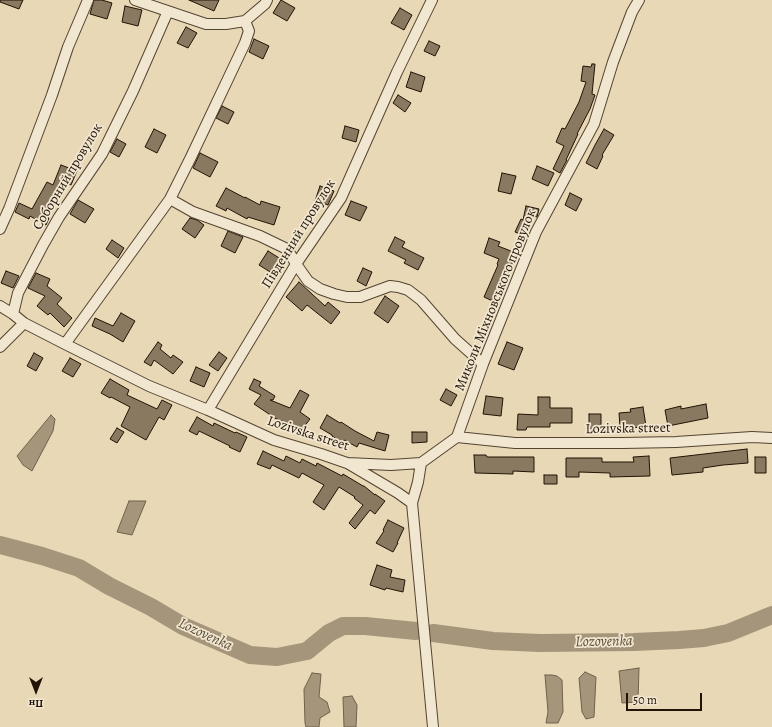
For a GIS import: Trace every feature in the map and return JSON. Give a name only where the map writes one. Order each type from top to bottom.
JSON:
[{"type":"street","points":[[0,228],[52,95],[68,48],[88,0]]},
{"type":"street","points":[[135,0],[206,24],[226,24],[245,21],[265,4],[267,0]]},
{"type":"street","name":"Південний провулок","points":[[208,410],[296,264],[341,198],[397,72],[432,0]]},
{"type":"street","name":"Миколи Міхновського провулок","points":[[457,437],[483,364],[536,232],[594,124],[613,62],[632,12],[639,0]]},
{"type":"street","name":"Соборний провулок","points":[[13,314],[18,293],[43,245],[59,217],[102,154],[133,91],[168,11]]},
{"type":"street","points":[[65,344],[170,200],[245,43],[249,31],[245,21]]},
{"type":"street","points":[[170,200],[193,212],[260,236],[287,250],[308,281],[320,289],[347,297],[360,297],[390,286],[398,286],[408,290],[422,300],[456,339],[483,364]]},
{"type":"street","name":"Lozivska street","points":[[0,306],[24,323],[150,386],[274,440],[347,463],[391,465],[422,463]]},
{"type":"street","points":[[0,346],[24,323]]},
{"type":"street","points":[[433,727],[412,503],[422,463],[457,437]]},
{"type":"street","name":"Lozivska street","points":[[457,437],[523,443],[638,443],[683,442],[752,437],[772,438]]},
{"type":"street","points":[[347,463],[412,503]]},
{"type":"shaded area","points":[[51,415],[55,419],[53,431],[32,471],[23,465],[17,456]]},
{"type":"shaded area","points":[[129,501],[146,501],[132,535],[117,532]]},
{"type":"shaded area","points":[[639,668],[638,702],[622,703],[619,671]]},
{"type":"shaded area","points":[[585,672],[596,677],[594,717],[586,719],[582,712],[579,678]]},
{"type":"shaded area","points":[[312,673],[321,674],[319,697],[327,702],[330,712],[320,718],[319,727],[306,727],[305,723],[304,689]]},
{"type":"shaded area","points":[[545,675],[557,676],[562,680],[563,712],[558,723],[546,723],[548,712]]},
{"type":"shaded area","points":[[352,696],[357,705],[356,727],[344,727],[343,697]]},
{"type":"building","points":[[0,0],[23,0],[19,9],[0,2]]},
{"type":"building","points":[[94,0],[102,0],[112,3],[107,19],[90,14]]},
{"type":"building","points":[[189,0],[219,0],[214,11]]},
{"type":"building","points":[[281,0],[295,8],[287,21],[273,13]]},
{"type":"building","points":[[125,6],[142,10],[138,26],[122,22]]},
{"type":"building","points":[[400,8],[412,15],[404,30],[391,23]]},
{"type":"building","points":[[186,27],[197,33],[188,48],[177,43]]},
{"type":"building","points":[[254,39],[269,46],[263,59],[249,52]]},
{"type":"building","points":[[429,41],[440,46],[435,56],[424,51]]},
{"type":"building","points":[[592,64],[595,64],[592,94],[595,95],[560,173],[553,169],[564,146],[556,142],[562,128],[565,129],[579,102],[586,82],[581,81],[583,66],[591,67]]},
{"type":"building","points":[[411,72],[425,77],[421,92],[406,87]]},
{"type":"building","points":[[398,95],[411,103],[405,112],[393,103]]},
{"type":"building","points":[[222,106],[234,112],[228,124],[216,118]]},
{"type":"building","points":[[345,126],[359,130],[356,142],[342,138]]},
{"type":"building","points":[[154,129],[166,135],[157,153],[145,147]]},
{"type":"building","points":[[604,129],[614,135],[602,155],[603,156],[597,169],[586,163]]},
{"type":"building","points":[[117,139],[126,144],[119,157],[110,152]]},
{"type":"building","points":[[200,153],[218,162],[210,177],[193,168]]},
{"type":"building","points":[[61,165],[77,171],[71,185],[66,183],[47,217],[49,218],[46,225],[30,216],[29,219],[15,212],[19,203],[32,209],[47,182],[53,185]]},
{"type":"building","points":[[537,166],[554,173],[548,186],[532,179]]},
{"type":"building","points":[[502,173],[516,176],[511,194],[498,191]]},
{"type":"building","points":[[320,186],[334,191],[328,205],[315,201]]},
{"type":"building","points":[[226,188],[260,205],[261,201],[280,207],[274,225],[248,217],[247,219],[227,208],[226,211],[216,206]]},
{"type":"building","points":[[570,193],[582,199],[576,211],[565,205]]},
{"type":"building","points":[[78,200],[94,209],[85,223],[70,214]]},
{"type":"building","points":[[351,201],[367,207],[360,221],[345,215]]},
{"type":"building","points":[[526,206],[539,209],[537,217],[533,216],[523,237],[515,232],[521,219],[523,220]]},
{"type":"building","points":[[190,218],[197,220],[204,225],[195,238],[182,229]]},
{"type":"building","points":[[228,231],[243,237],[235,253],[221,246]]},
{"type":"building","points":[[395,237],[405,242],[402,247],[424,258],[418,270],[404,263],[406,260],[388,251]]},
{"type":"building","points":[[489,238],[500,242],[498,246],[516,253],[505,282],[506,283],[497,303],[484,297],[498,265],[499,259],[484,253]]},
{"type":"building","points":[[112,240],[124,248],[118,258],[106,249]]},
{"type":"building","points":[[268,251],[284,261],[275,275],[259,265]]},
{"type":"building","points":[[363,268],[372,272],[366,286],[357,281]]},
{"type":"building","points":[[6,271],[19,276],[13,288],[1,283]]},
{"type":"building","points":[[36,273],[50,279],[47,286],[62,298],[57,304],[72,318],[64,327],[50,313],[48,315],[37,306],[45,296],[28,288]]},
{"type":"building","points":[[299,282],[325,306],[328,302],[340,312],[331,324],[307,305],[302,311],[286,297]]},
{"type":"building","points":[[385,296],[399,306],[388,323],[374,313]]},
{"type":"building","points":[[121,313],[135,321],[123,342],[92,326],[95,318],[113,326]]},
{"type":"building","points":[[158,342],[162,345],[160,349],[171,358],[173,355],[183,362],[173,374],[154,360],[151,366],[144,362]]},
{"type":"building","points":[[507,342],[523,348],[514,370],[498,364]]},
{"type":"building","points":[[219,352],[227,358],[218,371],[209,365]]},
{"type":"building","points":[[34,353],[43,358],[36,371],[27,366]]},
{"type":"building","points":[[70,358],[81,364],[73,377],[62,371]]},
{"type":"building","points":[[196,367],[210,373],[204,387],[190,381]]},
{"type":"building","points":[[110,379],[129,390],[127,395],[157,409],[162,400],[172,405],[164,420],[159,417],[146,440],[121,426],[130,407],[101,393]]},
{"type":"building","points":[[254,379],[261,382],[259,386],[275,396],[273,400],[270,400],[290,408],[300,390],[309,395],[300,412],[310,419],[300,432],[289,424],[272,417],[254,404],[261,395],[249,389]]},
{"type":"building","points":[[446,389],[457,395],[451,406],[440,400]]},
{"type":"building","points":[[486,396],[503,398],[501,416],[483,414]]},
{"type":"building","points":[[538,397],[550,397],[550,408],[572,408],[572,423],[550,423],[550,427],[527,427],[526,430],[517,430],[518,414],[538,415]]},
{"type":"building","points":[[706,404],[708,418],[668,426],[665,410],[681,406],[681,409]]},
{"type":"building","points":[[643,407],[646,426],[633,428],[633,426],[620,427],[619,413],[631,412],[630,409]]},
{"type":"building","points":[[589,414],[601,414],[601,429],[589,429]]},
{"type":"building","points":[[327,415],[374,441],[377,432],[389,435],[385,451],[359,443],[357,447],[344,440],[342,443],[320,428]]},
{"type":"building","points":[[197,417],[213,426],[214,423],[247,437],[240,452],[199,431],[197,435],[189,431]]},
{"type":"building","points":[[117,428],[124,432],[117,443],[110,439]]},
{"type":"building","points":[[412,432],[427,432],[427,442],[412,443]]},
{"type":"building","points":[[747,449],[748,463],[703,468],[703,472],[672,475],[670,458]]},
{"type":"building","points":[[263,451],[284,461],[286,456],[300,463],[302,459],[316,466],[317,463],[342,476],[343,474],[364,486],[385,501],[375,514],[370,510],[355,529],[349,523],[363,505],[354,498],[355,497],[339,487],[324,510],[313,502],[324,485],[302,473],[299,478],[272,465],[270,469],[257,464]]},
{"type":"building","points":[[474,455],[486,455],[487,457],[534,457],[534,472],[513,471],[513,474],[475,473]]},
{"type":"building","points":[[649,456],[650,476],[610,477],[610,473],[579,472],[579,477],[566,477],[566,458],[602,458],[602,462],[634,462],[633,457]]},
{"type":"building","points":[[755,457],[766,457],[766,473],[755,473]]},
{"type":"building","points":[[544,475],[557,475],[557,484],[544,484]]},
{"type":"building","points":[[388,520],[404,528],[393,552],[376,543],[384,531],[383,530]]},
{"type":"building","points":[[377,565],[392,570],[390,577],[405,580],[403,592],[386,588],[385,590],[370,585]]},
{"type":"waterway","name":"Lozovenka","points":[[0,545],[79,568],[183,626],[250,655],[277,657],[307,651],[329,633],[343,626],[365,626],[416,631]]},
{"type":"waterway","name":"Lozovenka","points":[[433,633],[493,641],[540,643],[679,640],[704,638],[728,633],[772,615]]}]
